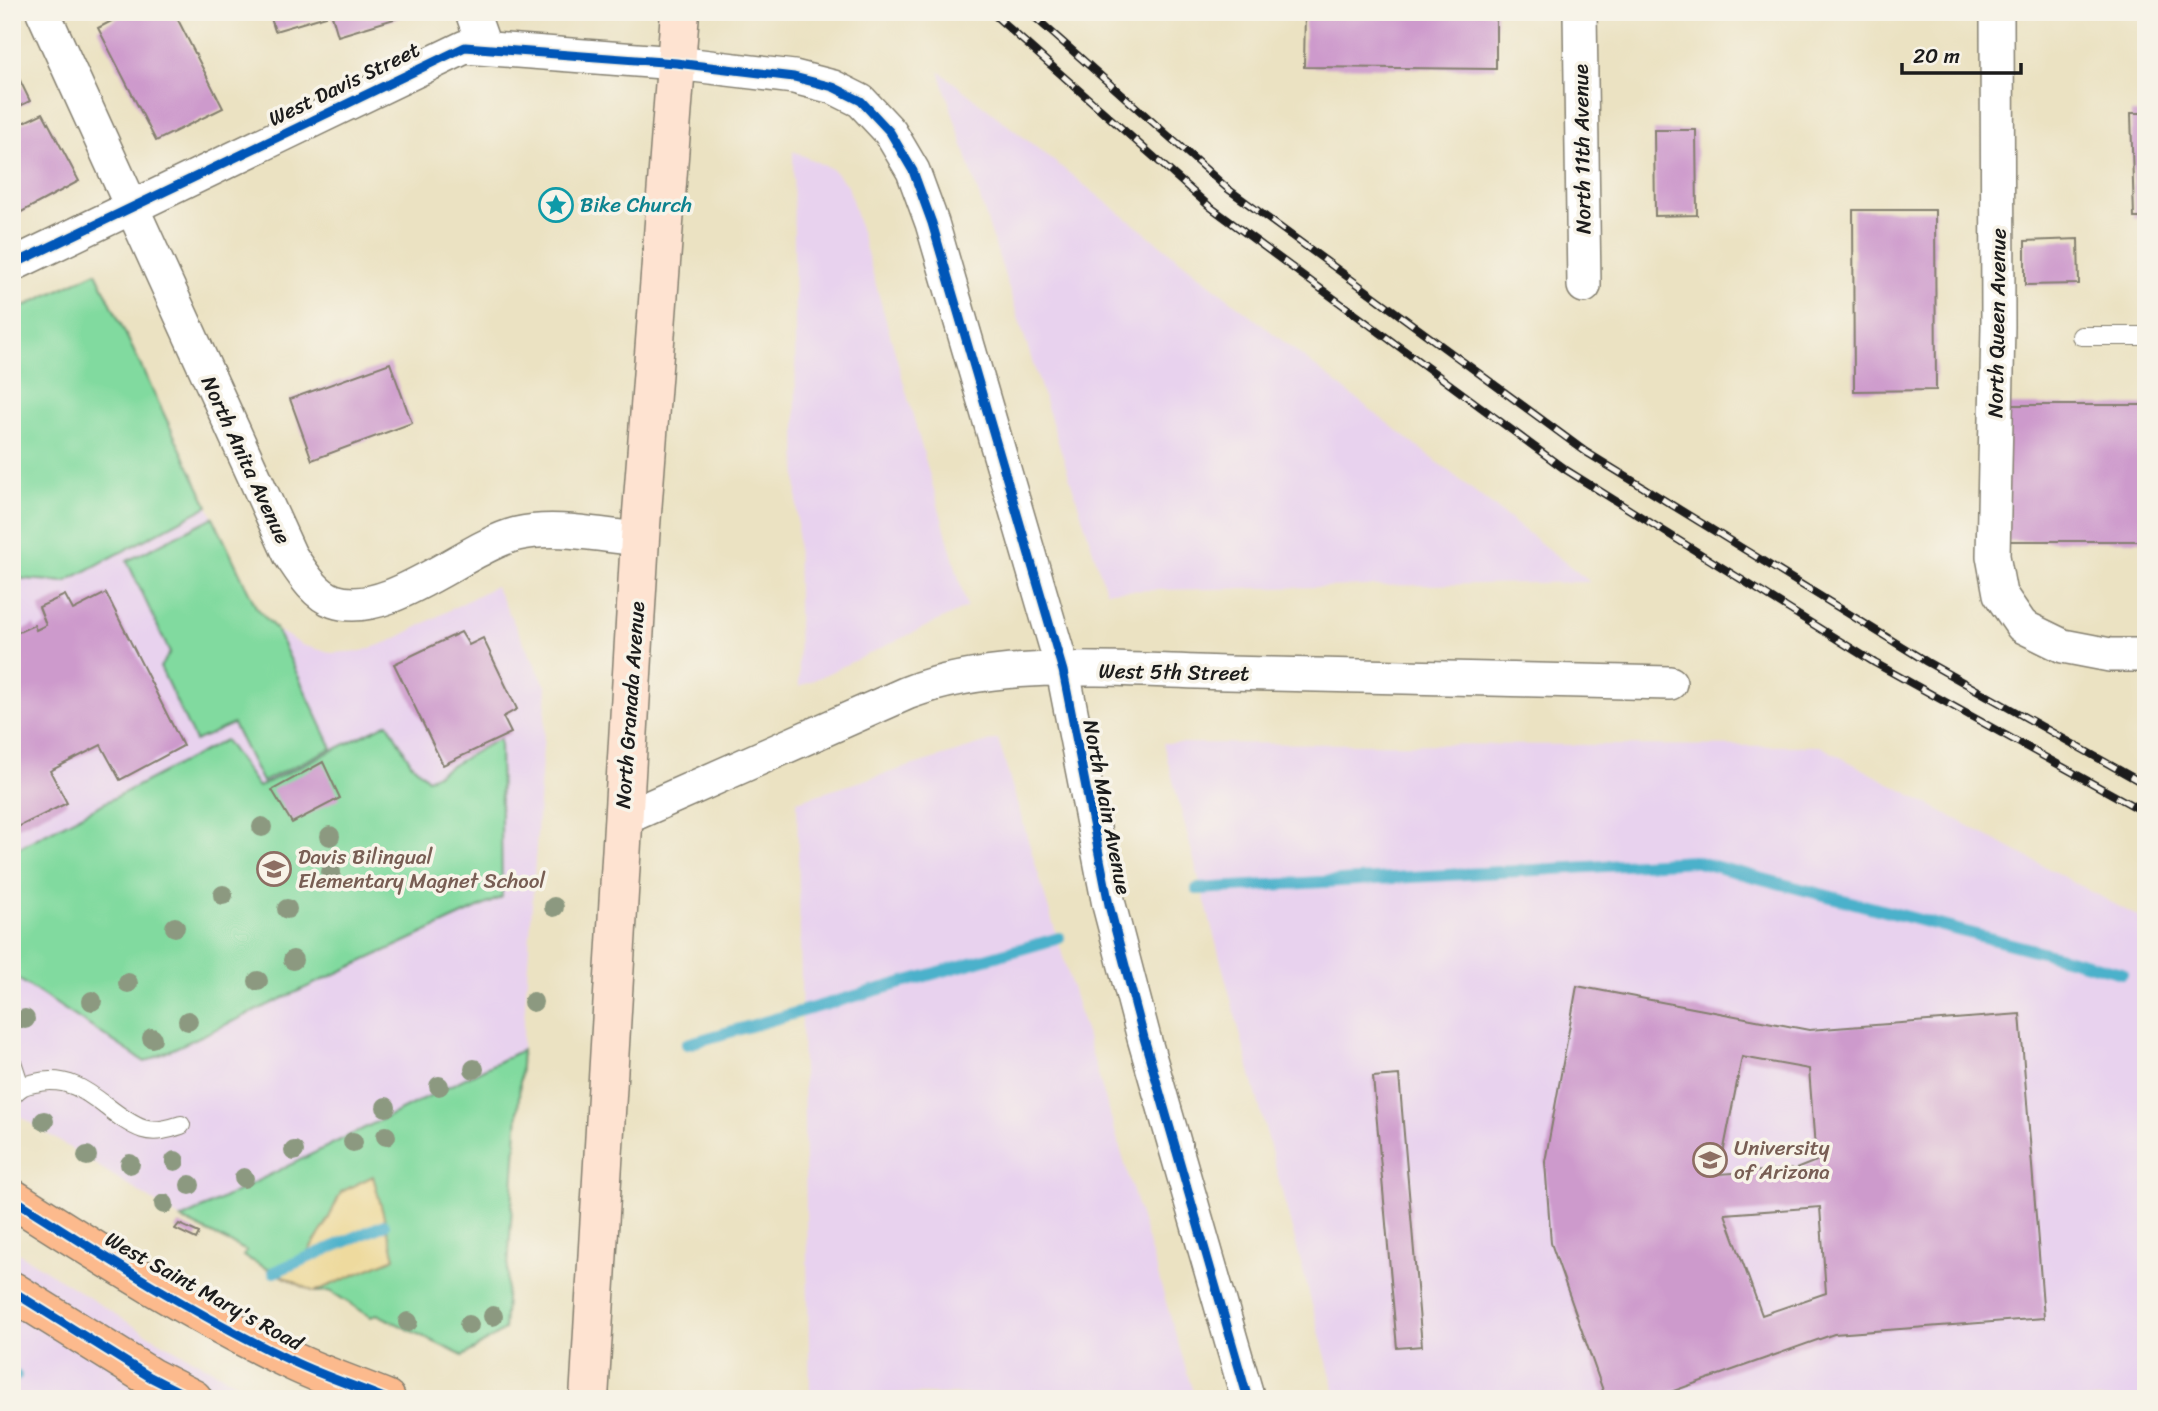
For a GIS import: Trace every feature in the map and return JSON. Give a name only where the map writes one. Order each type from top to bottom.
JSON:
[{"type":"main road","name":"North Granada Avenue","points":[[589,1399],[640,539],[680,12]]},
{"type":"main road","name":"West Saint Mary's Road","points":[[12,1198],[128,1272],[232,1331],[295,1363],[386,1399]]},
{"type":"main road","points":[[12,1291],[150,1377],[193,1399]]},
{"type":"street","name":"North Anita Avenue","points":[[43,12],[290,555],[310,584],[334,601],[375,601],[516,534],[567,533],[640,539]]},
{"type":"street","points":[[472,12],[484,46]]},
{"type":"street","name":"North 11th Avenue","points":[[1580,12],[1584,286]]},
{"type":"street","name":"North Queen Avenue","points":[[1997,12],[1998,327],[1993,556],[2000,594],[2022,626],[2063,646],[2110,655],[2146,655]]},
{"type":"street","name":"West Davis Street","points":[[12,265],[452,51],[484,46],[676,63],[794,77],[834,87],[861,101],[890,132],[913,171],[932,223]]},
{"type":"street","name":"North Main Avenue","points":[[932,223],[1063,671],[1109,905],[1144,1038],[1248,1399]]},
{"type":"street","name":"West 5th Street","points":[[623,819],[917,689],[949,679],[996,673],[1063,671],[1670,683]]},
{"type":"lane","points":[[2081,336],[2146,336]]},
{"type":"lane","points":[[12,1062],[16,1091],[44,1080],[65,1082],[92,1094],[143,1129],[162,1131],[181,1125]]},
{"type":"shaded area","points":[[939,71],[1590,582],[1106,591]]},
{"type":"shaded area","points":[[793,151],[832,169],[848,186],[967,607],[799,687]]},
{"type":"shaded area","name":"Davis Bilingual Elementary Magnet School","points":[[96,272],[256,607],[276,629],[302,645],[331,653],[362,651],[391,641],[495,586],[547,688],[522,1050],[181,1219],[12,1111],[12,312]]},
{"type":"shaded area","points":[[998,739],[1194,1396],[810,1393],[797,801]]},
{"type":"shaded area","name":"University of Arizona","points":[[1163,743],[1820,746],[2146,921],[2146,1399],[1337,1399]]},
{"type":"shaded area","points":[[12,1249],[145,1333],[266,1399],[12,1399]]},
{"type":"green space","points":[[96,272],[208,506],[65,582],[12,578],[12,312]]},
{"type":"green space","points":[[213,517],[256,607],[276,629],[332,748],[262,782],[233,724],[195,741],[160,667],[170,653],[127,561]]},
{"type":"green space","points":[[388,723],[411,763],[428,779],[500,738],[502,897],[145,1062],[12,975],[12,851],[225,740],[258,787]]},
{"type":"green space","points":[[522,1050],[504,1330],[463,1356],[377,1314],[371,1317],[330,1291],[314,1292],[322,1288],[278,1266],[268,1269],[243,1256],[247,1251],[181,1219]]},
{"type":"sand","points":[[373,1176],[395,1258],[314,1292],[268,1269],[304,1258],[325,1226],[341,1192]]},
{"type":"building","points":[[129,12],[174,12],[223,108],[156,141],[98,28]]},
{"type":"building","points":[[269,12],[325,12],[326,16],[275,31]]},
{"type":"building","points":[[331,12],[414,12],[414,13],[338,36]]},
{"type":"building","points":[[1305,12],[1496,12],[1496,69],[1304,67]]},
{"type":"building","points":[[12,64],[30,101],[12,110]]},
{"type":"building","points":[[43,113],[79,181],[12,217],[12,128]]},
{"type":"building","points":[[2131,113],[2146,113],[2146,218],[2134,218]]},
{"type":"building","points":[[1654,130],[1696,130],[1697,215],[1655,216]]},
{"type":"building","points":[[1853,210],[1935,210],[1936,390],[1854,391]]},
{"type":"building","points":[[2078,239],[2079,284],[2025,285],[2025,241]]},
{"type":"building","points":[[390,363],[412,423],[312,460],[290,399]]},
{"type":"building","points":[[2006,405],[2146,405],[2146,541],[2007,541]]},
{"type":"building","points":[[106,593],[183,746],[120,780],[101,745],[50,771],[67,803],[12,830],[12,635],[34,625],[36,630],[46,625],[39,607],[65,595],[73,610]]},
{"type":"building","points":[[461,632],[469,645],[483,638],[517,709],[503,717],[511,733],[443,765],[394,664]]},
{"type":"building","points":[[323,762],[340,798],[292,823],[272,790]]},
{"type":"building","points":[[1577,986],[1809,1030],[2020,1014],[2044,1318],[1834,1334],[1651,1399],[1606,1399],[1551,1243],[1545,1162]],"holes":[[[1742,1057],[1809,1069],[1816,1161],[1796,1169],[1719,1174]],[[1820,1207],[1826,1293],[1762,1315],[1725,1214]]]},
{"type":"building","points":[[1399,1075],[1422,1346],[1397,1348],[1373,1077]]},
{"type":"building","points":[[179,1224],[199,1233],[196,1239],[175,1229]]},
{"type":"waterway","points":[[1197,889],[1694,861],[2122,973]]},
{"type":"waterway","points":[[687,1044],[1059,938]]},
{"type":"waterway","points":[[274,1272],[384,1225]]},
{"type":"waterway","points":[[12,1377],[16,1376]]},
{"type":"railway","points":[[991,12],[1209,206],[1563,468],[1875,663],[2146,813]]},
{"type":"railway","points":[[1029,12],[1228,189],[1586,452],[1927,662],[2146,785]]},
{"type":"cycle path","points":[[12,265],[465,47],[676,63],[794,77],[833,87],[861,101],[890,132],[913,171],[932,223],[1063,671],[1109,905],[1144,1038],[1248,1399]]},
{"type":"cycle path","points":[[12,1198],[115,1263],[220,1324],[304,1366],[386,1399]]},
{"type":"cycle path","points":[[12,1291],[150,1377],[193,1399]]},
{"type":"place","name":"Bike Church","points":[[556,205]]},
{"type":"place","name":"Davis Bilingual Elementary Magnet School","points":[[274,869]]},
{"type":"place","name":"University of Arizona","points":[[1710,1160]]}]
